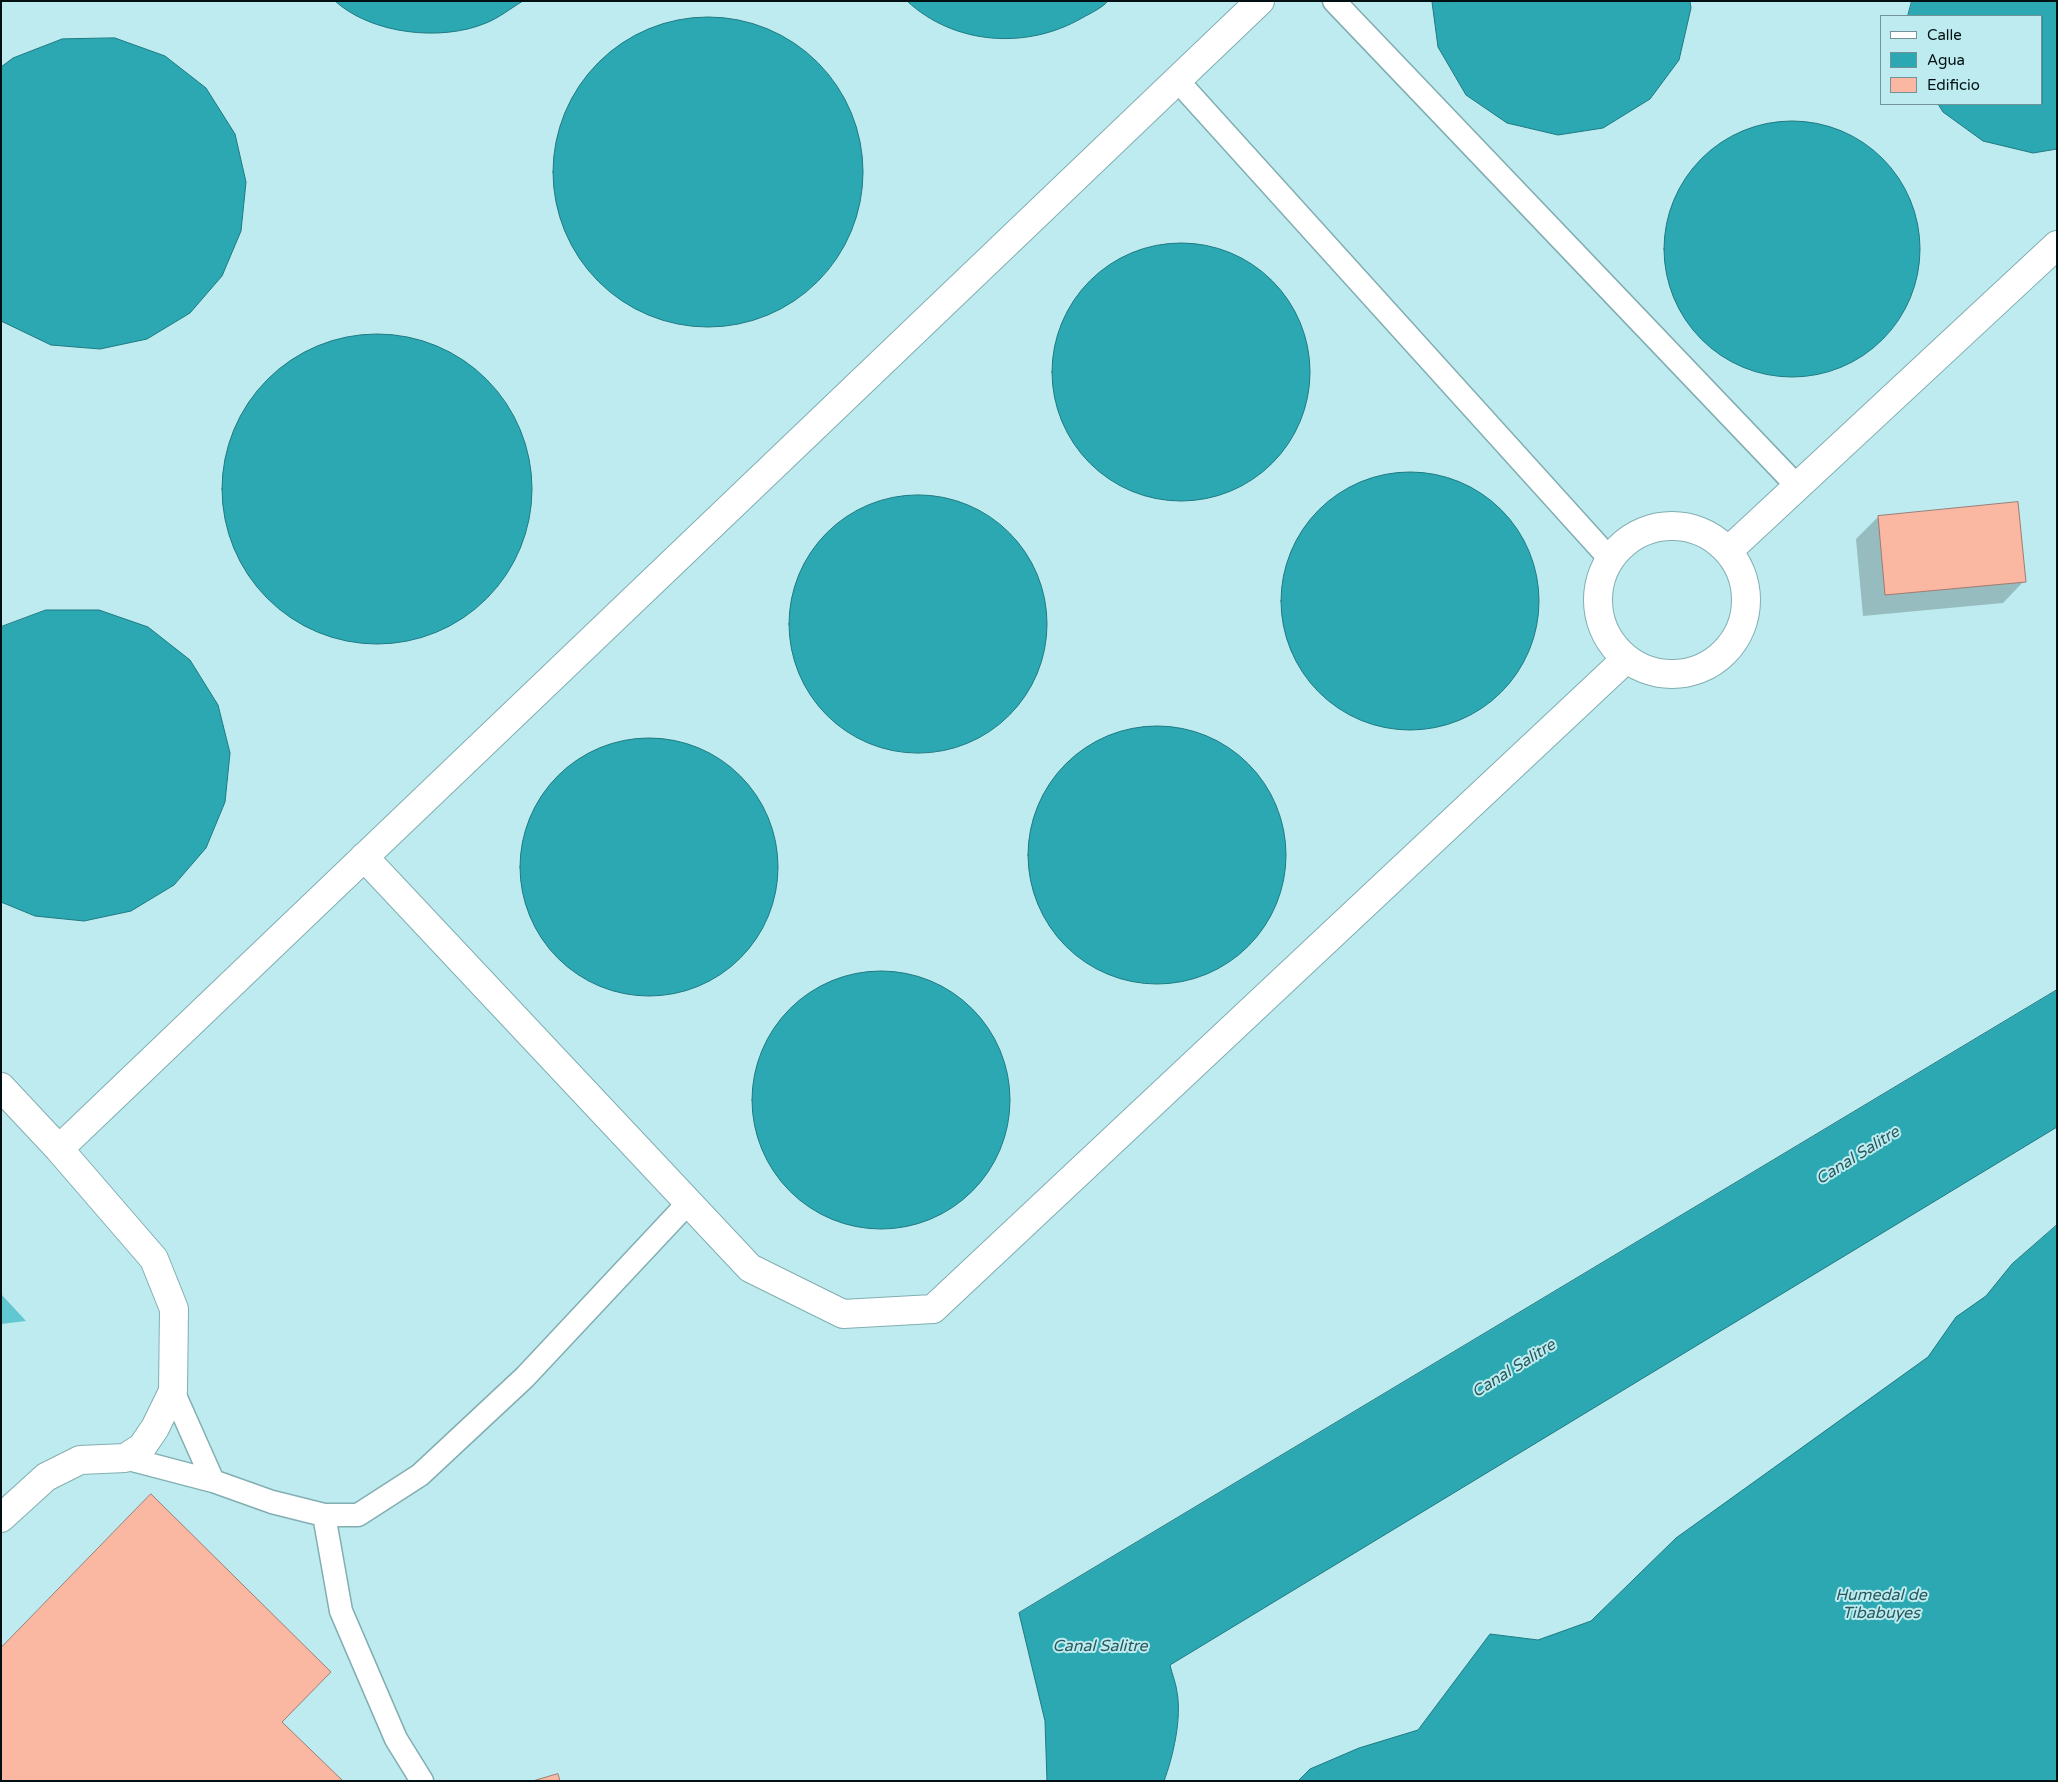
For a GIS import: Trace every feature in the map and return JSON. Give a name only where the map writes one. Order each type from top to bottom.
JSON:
[{"type":"street","points":[[59,1149],[1260,1]]},
{"type":"street","points":[[1728,551],[2057,245]]},
{"type":"street","points":[[1672,526],[1681,526],[1707,534],[1728,551],[1742,574],[1747,601],[1741,628],[1726,652],[1704,668],[1678,675],[1650,672],[1626,659],[1608,638],[1599,612],[1599,585],[1610,559],[1629,540],[1653,528],[1672,526]]},
{"type":"street","points":[[364,857],[750,1268],[843,1314],[933,1309],[1626,659]]},
{"type":"street","points":[[1,1087],[59,1149],[154,1259],[174,1309],[172,1391],[155,1428],[142,1447],[125,1458],[80,1460],[46,1476],[1,1518]]},
{"type":"lane","points":[[1334,1],[1797,486]]},
{"type":"lane","points":[[1177,80],[1610,559]]},
{"type":"lane","points":[[125,1458],[213,1481],[272,1502],[324,1515],[358,1515],[420,1475],[525,1377],[688,1203]]},
{"type":"lane","points":[[172,1391],[213,1481]]},
{"type":"lane","points":[[324,1515],[340,1611],[396,1740],[422,1781]]},
{"type":"shaded area","points":[[1,1294],[26,1321],[1,1324]]},
{"type":"water","points":[[335,1],[523,1],[486,23],[468,29],[428,33],[407,32],[367,21]]},
{"type":"water","points":[[907,1],[1108,1],[1103,6],[1061,28],[1038,35],[992,38],[946,27],[926,16]]},
{"type":"water","points":[[1690,1],[1691,8],[1679,60],[1650,99],[1603,128],[1558,135],[1507,123],[1466,95],[1438,47],[1432,2]]},
{"type":"water","points":[[1912,1],[2057,1],[2057,149],[2033,153],[1983,141],[1943,112],[1939,105],[2043,105],[2043,15],[1908,15]]},
{"type":"water","points":[[708,17],[738,20],[781,35],[806,52],[828,74],[845,99],[856,127],[860,142],[863,172],[860,202],[845,245],[828,270],[806,292],[781,309],[753,320],[738,324],[708,327],[678,324],[635,309],[610,292],[588,270],[571,245],[560,217],[556,202],[553,172],[556,142],[571,99],[588,74],[610,52],[635,35],[663,24],[678,20]]},
{"type":"water","points":[[115,38],[165,56],[206,88],[235,134],[246,182],[241,231],[222,276],[190,313],[147,339],[100,349],[51,345],[1,321],[1,67],[13,58],[62,39]]},
{"type":"water","points":[[1779,121],[1805,121],[1841,130],[1863,142],[1883,158],[1899,178],[1911,200],[1918,224],[1920,249],[1918,274],[1911,298],[1899,320],[1883,340],[1863,356],[1841,368],[1805,377],[1779,377],[1743,368],[1721,356],[1701,340],[1685,320],[1673,298],[1664,262],[1664,236],[1673,200],[1685,178],[1701,158],[1721,142],[1743,130]]},
{"type":"water","points":[[1181,243],[1206,246],[1242,258],[1263,272],[1281,290],[1295,311],[1300,323],[1307,347],[1310,372],[1307,397],[1295,433],[1281,454],[1263,472],[1242,486],[1230,491],[1206,498],[1181,501],[1156,498],[1120,486],[1099,472],[1081,454],[1067,433],[1062,421],[1055,397],[1052,372],[1055,347],[1067,311],[1081,290],[1099,272],[1120,258],[1132,253],[1156,246]]},
{"type":"water","points":[[377,334],[407,337],[436,346],[463,360],[487,379],[506,403],[520,430],[529,459],[532,489],[529,519],[520,548],[506,575],[487,599],[463,618],[436,632],[407,641],[377,644],[347,641],[318,632],[291,618],[267,599],[248,575],[234,548],[225,519],[222,489],[225,459],[234,430],[248,403],[267,379],[291,360],[318,346],[347,337]]},
{"type":"water","points":[[1410,472],[1435,475],[1471,487],[1492,501],[1510,519],[1524,540],[1529,552],[1536,576],[1539,601],[1536,626],[1524,662],[1510,683],[1492,701],[1471,715],[1459,720],[1435,727],[1410,730],[1385,727],[1349,715],[1328,701],[1310,683],[1296,662],[1291,650],[1284,626],[1281,601],[1284,576],[1296,540],[1310,519],[1328,501],[1349,487],[1361,482],[1385,475]]},
{"type":"water","points":[[918,495],[943,498],[979,510],[1000,524],[1018,542],[1032,563],[1037,575],[1044,599],[1047,624],[1044,649],[1032,685],[1018,706],[1000,724],[979,738],[967,743],[943,750],[918,753],[893,750],[857,738],[836,724],[818,706],[804,685],[799,673],[792,649],[789,624],[792,599],[804,563],[818,542],[836,524],[857,510],[869,505],[893,498]]},
{"type":"water","points":[[46,610],[99,610],[148,627],[190,660],[218,705],[230,753],[225,802],[206,848],[174,885],[131,911],[84,921],[35,916],[1,902],[1,627]]},
{"type":"water","points":[[1157,726],[1182,728],[1218,741],[1239,755],[1257,773],[1271,794],[1276,806],[1284,830],[1286,855],[1284,880],[1271,916],[1257,937],[1239,955],[1218,969],[1206,974],[1182,982],[1157,984],[1132,982],[1096,969],[1075,955],[1057,937],[1043,916],[1038,904],[1030,880],[1028,855],[1030,830],[1043,794],[1057,773],[1075,755],[1096,741],[1108,736],[1132,728]]},
{"type":"water","points":[[649,738],[674,741],[710,753],[731,767],[749,785],[763,806],[768,818],[775,842],[778,867],[775,892],[763,928],[749,949],[731,967],[710,981],[698,986],[674,993],[649,996],[624,993],[588,981],[567,967],[549,949],[535,928],[530,916],[523,892],[520,867],[523,842],[535,806],[549,785],[567,767],[588,753],[600,748],[624,741]]},
{"type":"water","points":[[881,971],[906,974],[942,986],[963,1000],[981,1018],[995,1039],[1000,1051],[1007,1075],[1010,1100],[1007,1125],[995,1161],[981,1182],[963,1200],[942,1214],[930,1219],[906,1226],[881,1229],[856,1226],[820,1214],[799,1200],[781,1182],[767,1161],[762,1149],[755,1125],[752,1100],[755,1075],[767,1039],[781,1018],[799,1000],[820,986],[832,981],[856,974]]},
{"type":"water","name":"Canal Salitre","points":[[2057,990],[2057,1127],[1170,1665],[1176,1689],[1178,1714],[1171,1761],[1164,1781],[1047,1781],[1045,1721],[1019,1613]]},
{"type":"water","name":"Humedal de Tibabuyes","points":[[2057,1225],[2057,1781],[1298,1781],[1310,1769],[1359,1748],[1418,1730],[1490,1634],[1538,1640],[1591,1621],[1676,1538],[1928,1357],[1956,1317],[1986,1296],[2012,1264]]},
{"type":"building","points":[[2018,502],[2026,582],[1885,595],[1878,516]]},
{"type":"building","points":[[151,1494],[331,1672],[282,1722],[343,1781],[1,1781],[1,1648]]},
{"type":"building","points":[[558,1774],[560,1781],[533,1781]]}]
